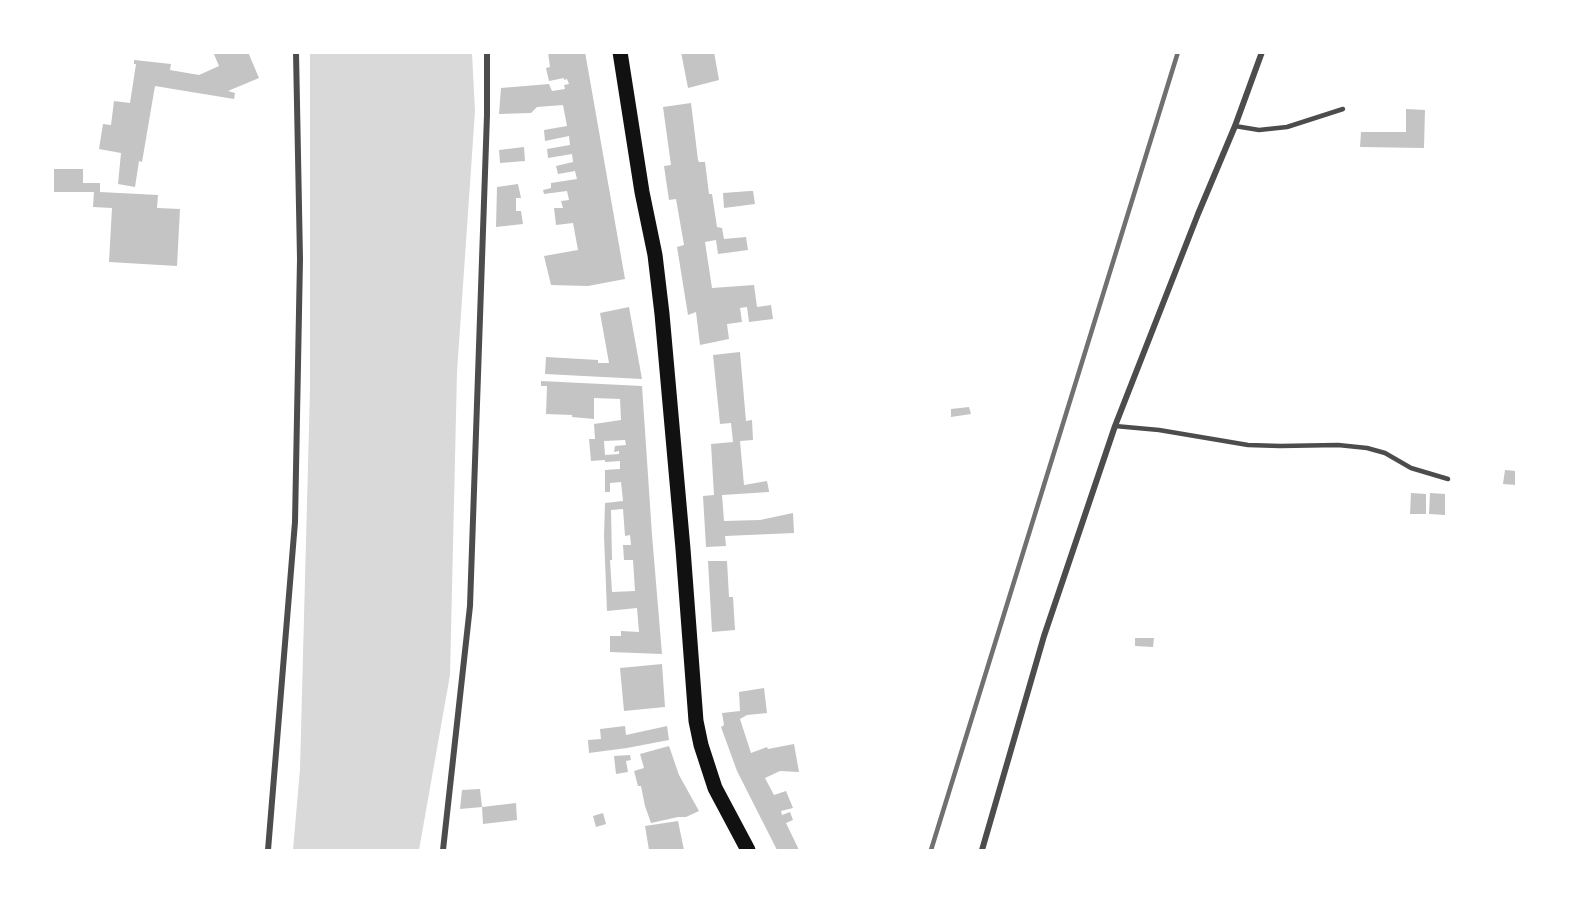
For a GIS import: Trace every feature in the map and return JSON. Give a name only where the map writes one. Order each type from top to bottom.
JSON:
[{"type":"main road","points":[[620,52],[642,192],[655,255],[662,314],[684,549],[696,721],[703,752],[716,788],[748,850]]},
{"type":"street","points":[[268,850],[295,522],[300,259],[296,52]]},
{"type":"street","points":[[443,850],[470,606],[487,52]]},
{"type":"street","points":[[982,850],[1044,636],[1115,426],[1198,213],[1235,126],[1262,52]]},
{"type":"lane","points":[[1235,126],[1259,130],[1287,127],[1343,109]]},
{"type":"lane","points":[[1115,426],[1159,430],[1248,445],[1367,447],[1385,453],[1411,468],[1448,479]]},
{"type":"shaded area","points":[[310,53],[472,53],[475,111],[457,372],[450,675],[419,850],[293,850],[300,769],[310,389]]},
{"type":"building","points":[[213,52],[248,52],[259,78],[228,91],[235,93],[234,99],[155,86],[142,162],[139,161],[135,187],[118,184],[121,153],[99,149],[103,124],[111,125],[114,101],[130,103],[136,64],[134,60],[171,64],[170,70],[199,75],[219,66]]},
{"type":"building","points":[[548,52],[585,52],[625,279],[588,286],[551,285],[544,256],[578,250],[573,223],[556,225],[554,208],[563,208],[561,201],[569,200],[567,191],[544,194],[543,190],[551,188],[551,183],[577,179],[575,171],[558,174],[556,166],[573,162],[572,154],[548,158],[547,149],[570,145],[569,136],[545,141],[544,130],[567,126],[563,105],[537,107],[531,113],[499,114],[501,88],[549,84],[552,91],[565,89],[564,85],[569,84],[564,78],[549,81],[546,68],[550,67]]},
{"type":"building","points":[[681,52],[714,52],[719,80],[688,88]]},
{"type":"building","points":[[691,103],[698,160],[705,162],[709,194],[712,194],[717,227],[722,228],[724,239],[746,237],[748,250],[718,254],[716,240],[705,242],[712,288],[754,285],[757,307],[771,305],[773,319],[749,322],[747,307],[740,308],[742,322],[727,324],[729,339],[700,345],[696,312],[688,315],[677,247],[684,245],[676,199],[669,200],[664,166],[671,165],[663,107]]},
{"type":"building","points":[[1406,109],[1425,110],[1424,148],[1360,147],[1361,132],[1406,132]]},
{"type":"building","points":[[524,147],[525,161],[500,163],[499,150]]},
{"type":"building","points":[[52,169],[83,169],[83,183],[100,183],[100,192],[158,195],[157,208],[180,209],[177,266],[109,262],[112,208],[93,207],[94,192],[52,192]]},
{"type":"building","points":[[518,184],[521,198],[516,198],[516,211],[521,211],[523,224],[496,227],[497,187]]},
{"type":"building","points":[[753,191],[755,204],[724,208],[723,193]]},
{"type":"building","points":[[629,307],[642,379],[545,374],[546,357],[598,360],[598,363],[609,363],[600,313]]},
{"type":"building","points":[[740,352],[746,421],[752,420],[753,440],[740,441],[744,485],[767,481],[769,492],[722,495],[724,521],[760,520],[793,513],[794,533],[725,536],[726,546],[706,547],[703,496],[714,495],[711,444],[733,442],[731,423],[720,424],[713,355]]},
{"type":"building","points":[[541,381],[642,386],[662,654],[610,652],[610,636],[621,636],[621,631],[639,632],[637,608],[607,611],[605,503],[623,501],[621,482],[610,483],[610,492],[605,492],[605,470],[620,469],[620,461],[591,461],[589,439],[595,439],[594,424],[621,420],[620,399],[594,398],[594,419],[546,414],[547,386],[541,386]],"holes":[[[625,440],[626,445],[615,446],[614,452],[619,451],[619,454],[605,455],[604,441]],[[623,509],[625,536],[630,535],[631,545],[623,545],[624,560],[633,560],[635,591],[612,592],[611,510]]]},
{"type":"building","points":[[969,407],[971,414],[951,417],[951,409]]},
{"type":"building","points":[[1505,470],[1516,471],[1516,485],[1503,484]]},
{"type":"building","points":[[1411,493],[1426,494],[1426,514],[1410,514]]},
{"type":"building","points":[[1430,493],[1445,494],[1445,515],[1429,514]]},
{"type":"building","points":[[708,561],[727,561],[729,597],[733,597],[735,630],[712,632]]},
{"type":"building","points":[[1135,638],[1154,638],[1153,647],[1135,646]]},
{"type":"building","points":[[662,664],[665,707],[624,711],[620,668]]},
{"type":"building","points":[[764,688],[767,713],[747,715],[740,719],[751,753],[767,747],[768,749],[794,744],[799,772],[780,771],[765,778],[774,795],[786,791],[793,808],[781,811],[782,815],[790,812],[793,820],[786,823],[799,850],[777,850],[737,771],[721,727],[724,725],[722,713],[740,711],[739,692]]},
{"type":"building","points":[[625,726],[626,735],[667,726],[669,740],[589,753],[588,740],[601,739],[600,729]]},
{"type":"building","points":[[669,746],[679,775],[699,811],[686,817],[651,823],[641,786],[638,786],[634,771],[644,768],[640,754]]},
{"type":"building","points":[[630,755],[631,760],[626,761],[628,772],[616,774],[614,756]]},
{"type":"building","points":[[480,789],[482,807],[460,809],[462,790]]},
{"type":"building","points":[[516,803],[517,820],[483,824],[482,807]]},
{"type":"building","points":[[603,813],[606,824],[596,827],[593,816]]},
{"type":"building","points":[[678,821],[684,850],[649,850],[645,826]]},
{"type":"railway","points":[[931,850],[1178,52]]}]
